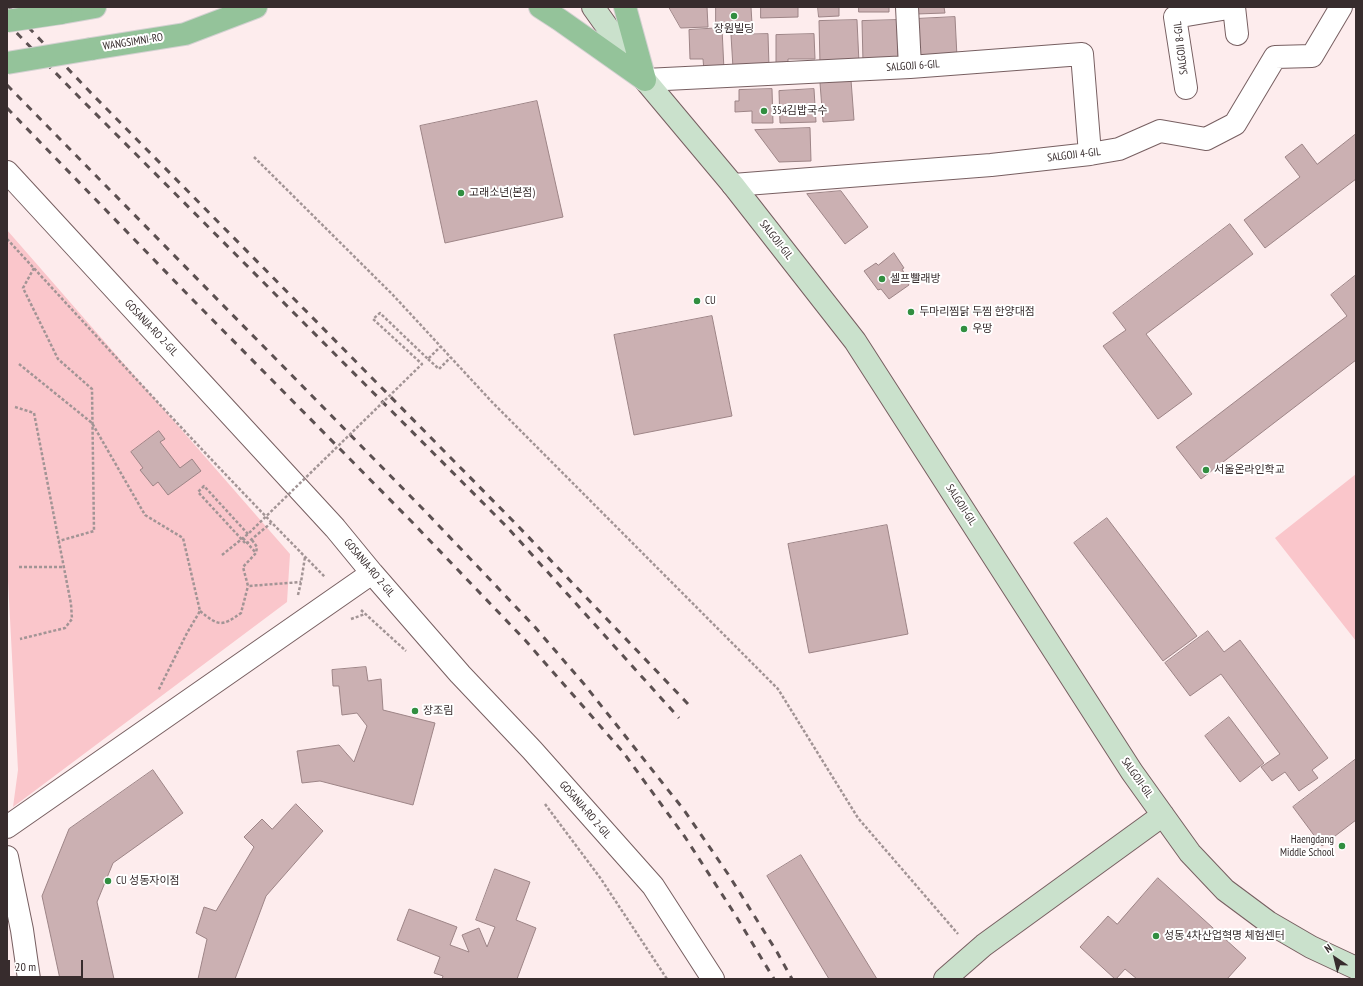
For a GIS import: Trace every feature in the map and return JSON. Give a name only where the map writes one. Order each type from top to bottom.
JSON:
[{"type":"main road","points":[[7,21],[95,7]]},
{"type":"main road","name":"WANGSIMNI-RO","points":[[7,63],[185,34],[256,7]]},
{"type":"main road","points":[[540,7],[645,80]]},
{"type":"main road","name":"SALGOJI-GIL","points":[[593,7],[645,80],[733,185],[855,341],[1132,772],[1190,853],[1225,890],[1268,922],[1310,947],[1356,968]]},
{"type":"main road","points":[[625,7],[645,80]]},
{"type":"main road","points":[[945,979],[984,945],[1163,815]]},
{"type":"street","points":[[907,7],[910,67]]},
{"type":"street","name":"SALGOJI 8-GIL","points":[[1186,88],[1175,17],[1234,7],[1238,34]]},
{"type":"street","name":"SALGOJI 4-GIL","points":[[733,185],[991,165],[1090,154],[1119,149],[1160,131],[1206,139],[1235,124],[1275,57],[1312,56],[1341,7]]},
{"type":"street","name":"SALGOJI 6-GIL","points":[[645,80],[910,67],[1082,54],[1090,154]]},
{"type":"street","name":"GOSANJA-RO 2-GIL","points":[[7,172],[329,522],[460,674],[532,750],[653,886],[713,979]]},
{"type":"street","points":[[7,827],[372,573]]},
{"type":"street","points":[[7,857],[22,930],[29,979]]},
{"type":"path","points":[[254,157],[393,295],[492,402],[778,689],[858,818],[958,934]]},
{"type":"path","points":[[7,240],[119,362],[271,523],[305,556]]},
{"type":"path","points":[[34,268],[23,288],[58,359],[92,389],[94,531],[59,541]]},
{"type":"path","points":[[222,555],[248,534],[422,364],[373,319],[380,313],[439,369],[450,358]]},
{"type":"path","points":[[428,359],[440,347]]},
{"type":"path","points":[[19,364],[92,423],[145,515],[183,538],[200,611],[213,622],[222,624],[242,613],[248,586],[243,567],[256,553],[257,547],[252,540]]},
{"type":"path","points":[[15,408],[34,413],[71,604],[72,619],[65,628],[20,639]]},
{"type":"path","points":[[248,534],[204,486],[198,492],[246,544],[271,523]]},
{"type":"path","points":[[243,538],[256,553]]},
{"type":"path","points":[[19,567],[64,567]]},
{"type":"path","points":[[248,586],[301,582]]},
{"type":"path","points":[[157,693],[187,633],[200,611]]},
{"type":"path","points":[[366,614],[410,654]]},
{"type":"path","points":[[542,800],[601,879],[667,979]]},
{"type":"shaded area","points":[[7,230],[290,554],[287,602],[13,807],[18,770],[7,562]]},
{"type":"shaded area","points":[[1356,474],[1356,641],[1275,538]]},
{"type":"building","points":[[669,7],[707,7],[708,27],[681,28]]},
{"type":"building","name":"장원빌딩","points":[[716,7],[751,7],[752,24],[716,25]]},
{"type":"building","points":[[761,7],[798,7],[798,17],[761,18]]},
{"type":"building","points":[[818,7],[839,7],[839,16],[819,17]]},
{"type":"building","points":[[859,7],[889,7],[889,12],[859,12]]},
{"type":"building","points":[[916,7],[944,7],[945,13],[917,14]]},
{"type":"building","points":[[955,17],[957,57],[917,59],[915,19]]},
{"type":"building","points":[[857,20],[859,63],[820,64],[819,21]]},
{"type":"building","points":[[897,20],[898,61],[863,62],[862,21]]},
{"type":"building","points":[[722,28],[724,70],[704,71],[703,59],[690,59],[689,30]]},
{"type":"building","points":[[768,34],[769,67],[733,68],[731,35]]},
{"type":"building","points":[[814,34],[815,59],[788,59],[788,66],[776,66],[776,35]]},
{"type":"building","points":[[851,80],[854,120],[823,122],[820,83]]},
{"type":"building","points":[[772,89],[773,123],[752,123],[752,111],[735,112],[735,101],[739,101],[739,90]]},
{"type":"building","points":[[814,89],[816,122],[780,123],[779,91]]},
{"type":"building","points":[[537,101],[563,217],[445,243],[420,126]]},
{"type":"building","points":[[810,128],[811,161],[779,162],[755,130]]},
{"type":"building","points":[[1356,134],[1356,179],[1265,248],[1244,220],[1300,177],[1285,157],[1302,144],[1317,164]]},
{"type":"building","points":[[841,191],[868,227],[845,244],[807,194]]},
{"type":"building","points":[[1230,224],[1253,254],[1146,334],[1192,394],[1158,419],[1103,346],[1126,330],[1113,313]]},
{"type":"building","points":[[894,253],[904,268],[902,269],[905,275],[903,276],[909,285],[889,299],[881,289],[878,290],[864,271],[876,263],[878,265]]},
{"type":"building","points":[[1356,275],[1356,360],[1201,479],[1176,447],[1347,316],[1331,295]]},
{"type":"building","points":[[712,316],[732,416],[634,435],[614,335]]},
{"type":"building","points":[[159,431],[165,439],[160,442],[180,468],[192,459],[201,471],[168,495],[158,482],[153,486],[140,470],[143,468],[131,452]]},
{"type":"building","points":[[1107,518],[1197,636],[1163,661],[1074,543]]},
{"type":"building","points":[[887,525],[908,634],[809,653],[788,544]]},
{"type":"building","points":[[1208,631],[1224,652],[1240,640],[1328,758],[1312,770],[1318,778],[1299,791],[1285,772],[1272,781],[1261,767],[1280,754],[1221,674],[1190,696],[1165,663]]},
{"type":"building","points":[[366,667],[368,681],[381,679],[383,710],[435,723],[413,805],[320,781],[302,783],[297,751],[339,745],[354,762],[367,726],[357,713],[342,715],[339,686],[333,686],[332,670]]},
{"type":"building","points":[[1229,717],[1264,763],[1240,782],[1205,736]]},
{"type":"building","points":[[1356,759],[1356,820],[1322,846],[1293,807]]},
{"type":"building","points":[[153,770],[183,813],[113,863],[97,902],[114,979],[60,979],[42,896],[69,829]]},
{"type":"building","points":[[296,804],[323,831],[266,896],[235,979],[198,979],[207,939],[196,933],[204,907],[216,911],[254,847],[244,837],[262,819],[272,829]]},
{"type":"building","points":[[801,855],[877,979],[829,979],[767,876]]},
{"type":"building","points":[[495,869],[530,882],[516,920],[536,928],[517,979],[442,979],[443,976],[434,973],[440,957],[397,940],[409,909],[457,927],[450,945],[469,952],[462,935],[479,928],[487,947],[495,927],[476,920]]},
{"type":"building","name":"성동 4차산업혁명 체험센터","points":[[1158,878],[1246,958],[1227,979],[1137,979],[1125,969],[1115,979],[1080,947],[1108,916],[1117,924]]},
{"type":"railway","points":[[9,7],[92,94],[517,525],[689,705]]},
{"type":"railway","points":[[7,23],[508,528],[679,718]]},
{"type":"railway","points":[[7,85],[424,510],[534,626],[584,684],[684,810],[728,874],[777,952],[792,979]]},
{"type":"railway","points":[[7,108],[193,300],[413,523],[525,640],[623,752],[685,837],[736,916],[774,979]]},
{"type":"place","name":"장원빌딩","points":[[734,16]]},
{"type":"place","name":"354김밥국수","points":[[764,111]]},
{"type":"place","name":"고래소년(본점)","points":[[461,193]]},
{"type":"place","name":"셀프빨래방","points":[[882,279]]},
{"type":"place","name":"CU","points":[[697,301]]},
{"type":"place","name":"두마리찜닭 두찜 한양대점","points":[[911,312]]},
{"type":"place","name":"우땅","points":[[964,329]]},
{"type":"place","name":"서울온라인학교","points":[[1206,470]]},
{"type":"place","name":"장조림","points":[[415,711]]},
{"type":"place","name":"Haengdang Middle School","points":[[1342,846]]},
{"type":"place","name":"CU 성동자이점","points":[[108,881]]},
{"type":"place","name":"성동 4차산업혁명 체험센터","points":[[1156,936]]}]
